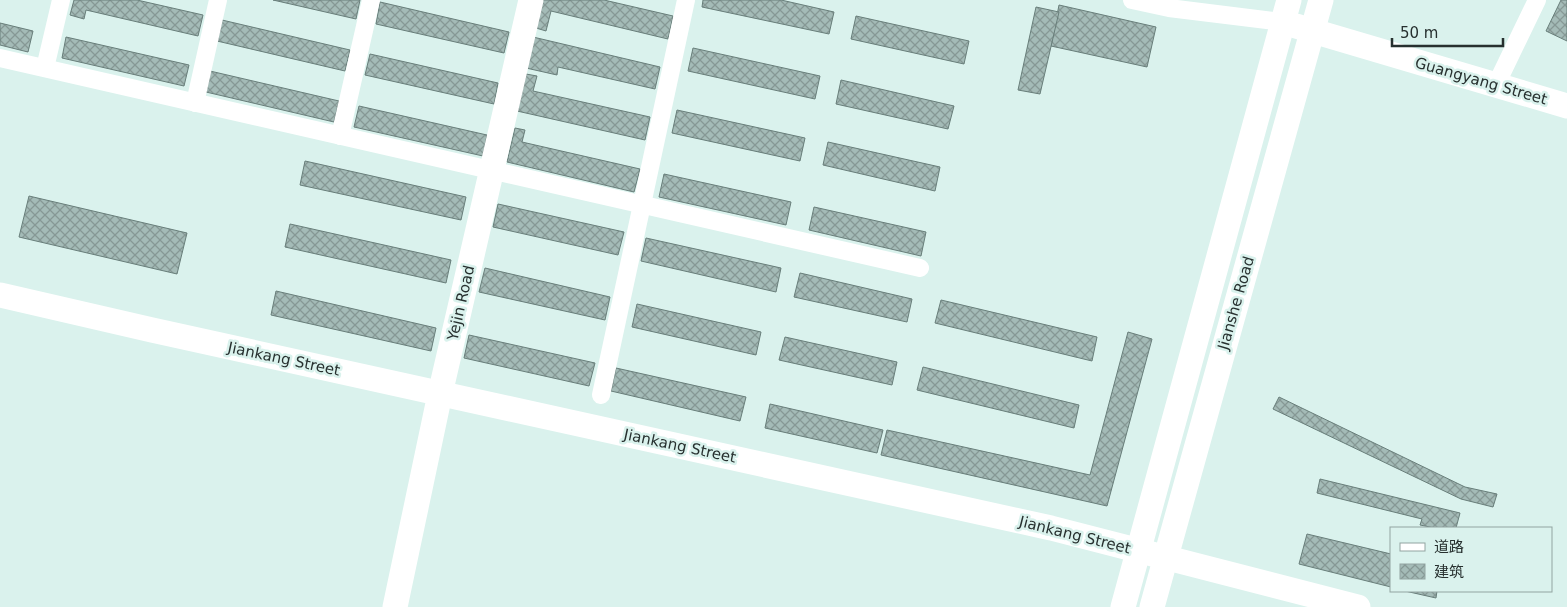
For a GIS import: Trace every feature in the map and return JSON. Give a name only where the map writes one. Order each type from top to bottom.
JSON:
[{"type":"street","points":[[45,68],[61,0]]},
{"type":"street","points":[[195,103],[218,0]]},
{"type":"street","points":[[340,136],[371,0]]},
{"type":"street","name":"Yejin Road","points":[[395,607],[440,394],[531,0]]},
{"type":"street","points":[[601,394],[686,0]]},
{"type":"street","name":"Guangyang Street","points":[[1132,0],[1169,8],[1286,11],[1312,31],[1567,106]]},
{"type":"street","name":"Jianshe Road","points":[[1152,607],[1321,0]]},
{"type":"street","points":[[1496,85],[1537,0]]},
{"type":"street","name":"Jianshe Road","points":[[1123,607],[1286,11]]},
{"type":"street","points":[[0,58],[920,268]]},
{"type":"street","name":"Jiankang Street","points":[[0,295],[1051,528],[1358,607]]},
{"type":"building","points":[[74,0],[137,0],[203,15],[198,36],[86,10],[84,19],[70,15]]},
{"type":"building","points":[[273,0],[360,0],[356,19]]},
{"type":"building","points":[[543,0],[604,0],[673,16],[668,39],[551,11],[546,31],[536,28]]},
{"type":"building","points":[[703,0],[781,0],[834,12],[829,34],[702,7]]},
{"type":"building","points":[[1561,0],[1567,0],[1567,41],[1546,31]]},
{"type":"building","points":[[380,2],[509,32],[504,53],[376,24]]},
{"type":"building","points":[[1059,5],[1156,27],[1147,67],[1051,46]]},
{"type":"building","points":[[1036,7],[1059,12],[1040,94],[1018,90]]},
{"type":"building","points":[[856,16],[969,41],[964,64],[851,39]]},
{"type":"building","points":[[222,20],[350,50],[345,71],[217,41]]},
{"type":"building","points":[[0,23],[33,31],[28,52],[0,45]]},
{"type":"building","points":[[66,37],[189,65],[184,86],[62,58]]},
{"type":"building","points":[[533,37],[660,67],[655,89],[558,67],[557,75],[526,68]]},
{"type":"building","points":[[693,48],[820,76],[815,99],[688,71]]},
{"type":"building","points":[[370,54],[498,83],[494,104],[365,75]]},
{"type":"building","points":[[210,71],[339,101],[334,122],[206,92]]},
{"type":"building","points":[[526,74],[537,76],[533,91],[650,117],[645,140],[517,111]]},
{"type":"building","points":[[841,80],[954,106],[948,129],[836,104]]},
{"type":"building","points":[[359,106],[487,135],[483,156],[354,127]]},
{"type":"building","points":[[677,110],[805,138],[800,161],[672,133]]},
{"type":"building","points":[[515,128],[525,130],[522,142],[640,169],[634,192],[507,162]]},
{"type":"building","points":[[828,142],[940,167],[935,191],[823,165]]},
{"type":"building","points":[[305,161],[466,197],[461,220],[300,185]]},
{"type":"building","points":[[664,174],[791,202],[786,225],[659,197]]},
{"type":"building","points":[[29,196],[187,233],[177,274],[19,237]]},
{"type":"building","points":[[498,204],[624,232],[618,255],[493,227]]},
{"type":"building","points":[[814,207],[926,232],[921,256],[809,230]]},
{"type":"building","points":[[290,224],[451,260],[446,283],[285,247]]},
{"type":"building","points":[[646,238],[781,268],[776,292],[641,261]]},
{"type":"building","points":[[485,268],[610,297],[605,320],[479,292]]},
{"type":"building","points":[[800,273],[912,299],[907,322],[794,297]]},
{"type":"building","points":[[276,291],[436,328],[431,351],[271,315]]},
{"type":"building","points":[[941,300],[1097,337],[1092,361],[935,323]]},
{"type":"building","points":[[637,304],[761,332],[756,355],[632,327]]},
{"type":"building","points":[[1128,332],[1152,339],[1107,506],[881,455],[887,430],[1090,475]]},
{"type":"building","points":[[469,335],[595,363],[589,386],[464,358]]},
{"type":"building","points":[[785,337],[897,362],[892,385],[779,360]]},
{"type":"building","points":[[923,367],[1079,405],[1074,428],[917,390]]},
{"type":"building","points":[[616,368],[746,397],[740,421],[611,391]]},
{"type":"building","points":[[1279,397],[1465,487],[1497,494],[1493,507],[1461,499],[1273,409]]},
{"type":"building","points":[[770,404],[883,430],[877,453],[765,428]]},
{"type":"building","points":[[1320,479],[1460,513],[1456,527],[1430,527],[1420,525],[1422,519],[1317,493]]},
{"type":"building","points":[[1307,534],[1390,554],[1390,587],[1299,564]]},
{"type":"building","points":[[1409,592],[1437,592],[1436,598]]}]
